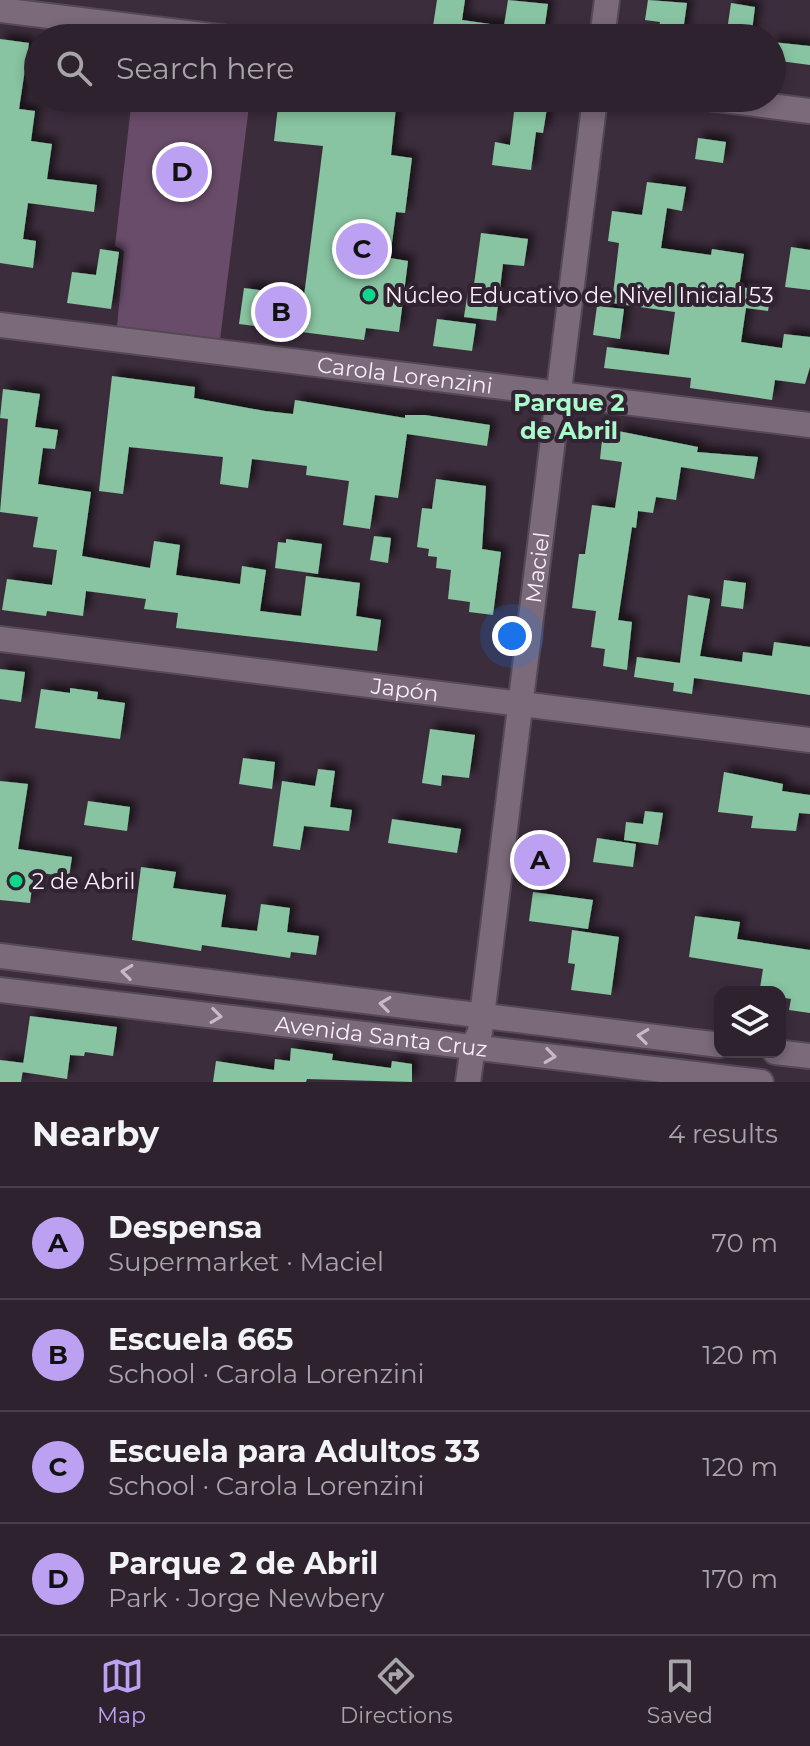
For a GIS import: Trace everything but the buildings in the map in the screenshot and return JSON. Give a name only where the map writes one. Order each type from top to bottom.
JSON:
[{"type":"street","points":[[604,24],[607,0]]},
{"type":"street","points":[[0,10],[114,24]]},
{"type":"street","points":[[786,108],[810,111]]},
{"type":"street","name":"Maciel","points":[[468,1082],[473,1046],[480,1032],[593,112]]},
{"type":"street","name":"Carola Lorenzini","points":[[0,325],[810,425]]},
{"type":"street","name":"Japón","points":[[0,639],[810,740]]},
{"type":"street","name":"Avenida Santa Cruz","points":[[0,956],[714,1044]]},
{"type":"street","name":"Avenida Santa Cruz","points":[[0,990],[761,1082]]},
{"type":"street","points":[[786,1053],[810,1056]]},
{"type":"shaded area","points":[[130,112],[248,112],[220,340],[117,327],[124,251],[115,246]]},
{"type":"place","name":"Parque 2 de Abril","points":[[182,172]]},
{"type":"place","name":"Escuela para Adultos 33","points":[[362,249]]},
{"type":"place","name":"Núcleo Educativo de Nivel Inicial 53","points":[[369,295]]},
{"type":"place","name":"Escuela 665","points":[[281,312]]},
{"type":"place","name":"Despensa","points":[[540,860]]},
{"type":"place","name":"2 de Abril","points":[[16,881]]},
{"type":"district","name":"Parque 2 de Abril","points":[[569,416]]}]
